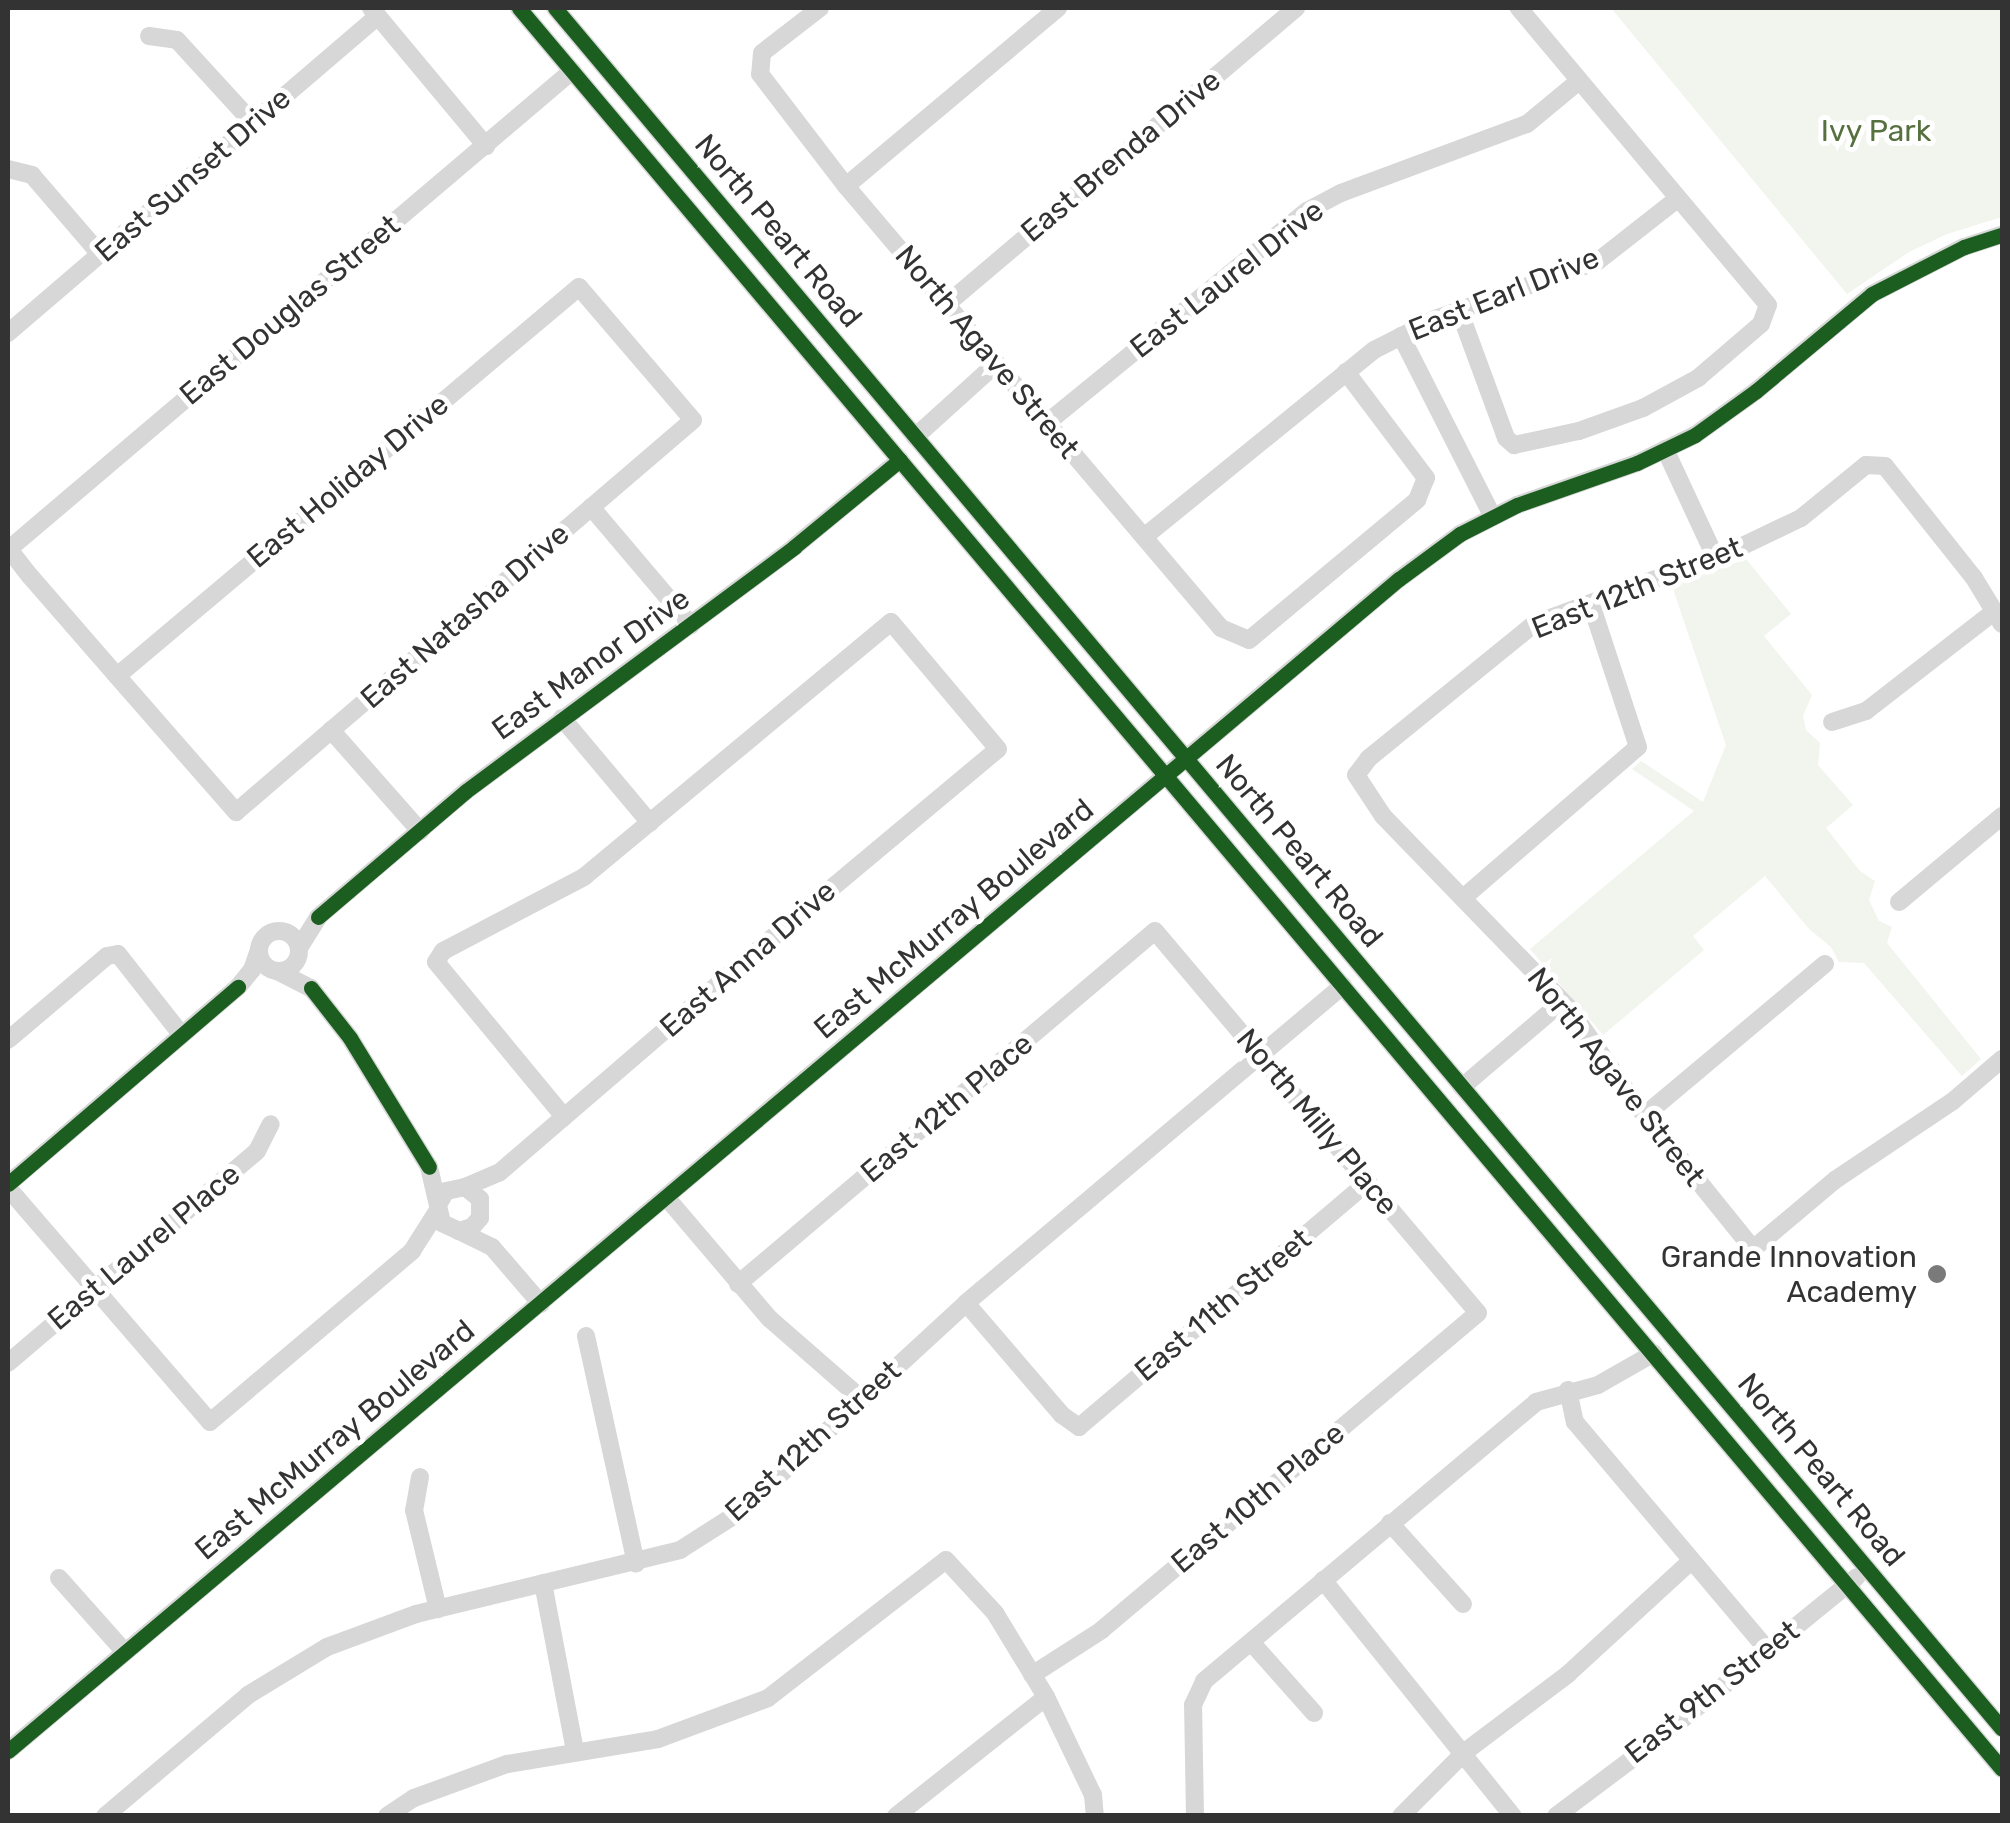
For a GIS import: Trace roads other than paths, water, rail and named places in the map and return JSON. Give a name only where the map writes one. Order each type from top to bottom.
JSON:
[{"type":"street","name":"North Peart Road","points":[[519,8],[2002,1769]]},
{"type":"street","name":"North Peart Road","points":[[555,8],[2002,1728]]},
{"type":"street","name":"North Agave Street","points":[[820,8],[762,54],[760,74],[846,186],[1220,628],[1249,640],[1417,500],[1426,478],[1346,372]]},
{"type":"street","points":[[846,186],[1058,8]]},
{"type":"street","name":"East Brenda Drive","points":[[947,304],[1296,8]]},
{"type":"street","points":[[1460,310],[1506,438],[1514,446],[1579,431],[1657,400],[1698,378],[1760,324],[1768,305],[1519,8]]},
{"type":"street","points":[[374,12],[486,146]]},
{"type":"street","name":"East Sunset Drive","points":[[8,334],[374,12]]},
{"type":"street","points":[[150,36],[177,40],[252,123]]},
{"type":"street","name":"East Douglas Street","points":[[8,548],[572,70]]},
{"type":"street","name":"East Laurel Drive","points":[[1048,422],[1307,211],[1340,193],[1527,124],[1580,81]]},
{"type":"street","points":[[8,169],[32,174],[100,254]]},
{"type":"street","name":"East Earl Drive","points":[[1144,538],[1374,350],[1460,310],[1598,261],[1677,199]]},
{"type":"street","name":"East McMurray Boulevard","points":[[8,1751],[1399,578],[1460,534],[1494,517],[1694,435],[1756,391],[1872,294],[1964,247],[2002,235]]},
{"type":"street","name":"East Holiday Drive","points":[[117,676],[579,287],[693,420]]},
{"type":"street","points":[[1401,336],[1494,517]]},
{"type":"street","points":[[915,437],[997,362]]},
{"type":"street","name":"East Natasha Drive","points":[[117,676],[236,812],[693,420]]},
{"type":"street","points":[[1665,450],[1716,559]]},
{"type":"street","name":"East Manor Drive","points":[[299,949],[318,917],[420,831],[900,460]]},
{"type":"street","name":"East 12th Street","points":[[1356,774],[1370,758],[1534,624],[1716,559],[1801,518],[1866,465],[1885,466],[1974,578],[1998,617]]},
{"type":"street","points":[[592,507],[691,625]]},
{"type":"street","points":[[8,548],[117,676]]},
{"type":"street","points":[[1463,898],[1638,747],[1590,604]]},
{"type":"street","points":[[1832,722],[1866,711],[1998,617]]},
{"type":"street","name":"East Anna Drive","points":[[462,1187],[500,1172],[998,749],[891,622],[650,823]]},
{"type":"street","points":[[562,718],[650,823],[584,877],[443,951],[436,962],[564,1118]]},
{"type":"street","points":[[331,730],[420,831]]},
{"type":"street","name":"North Agave Street","points":[[1356,774],[1383,816],[1562,1002],[1644,1115],[1753,1249],[1835,1180],[1953,1101],[2002,1059]]},
{"type":"street","points":[[1898,902],[2002,816]]},
{"type":"street","name":"East Manor Drive","points":[[278,931],[318,917]]},
{"type":"street","points":[[482,1208],[477,1223],[456,1230],[412,1250],[210,1422],[8,1186],[238,987],[252,970],[267,935],[278,931],[290,934],[311,988],[350,1038],[429,1166],[442,1223],[456,1230],[492,1247],[541,1304]]},
{"type":"street","name":"North Milly Place","points":[[1155,932],[1478,1313]]},
{"type":"street","name":"East 12th Place","points":[[738,1284],[1155,932]]},
{"type":"street","points":[[238,987],[290,968],[299,949]]},
{"type":"street","points":[[258,950],[262,962],[311,988]]},
{"type":"street","points":[[8,1040],[107,956],[118,954],[181,1034]]},
{"type":"street","points":[[1644,1115],[1825,964]]},
{"type":"street","name":"East 12th Street","points":[[105,1816],[248,1695],[327,1647],[438,1609],[636,1564],[680,1550],[738,1514],[966,1303],[1343,985]]},
{"type":"street","points":[[1462,1087],[1562,1002]]},
{"type":"street","name":"East Laurel Place","points":[[8,1363],[257,1150],[271,1124]]},
{"type":"street","points":[[429,1166],[476,1193],[492,1247]]},
{"type":"street","name":"East Anna Drive","points":[[482,1208],[500,1172]]},
{"type":"street","name":"East 11th Street","points":[[966,1303],[1062,1415],[1079,1427],[1368,1182]]},
{"type":"street","points":[[412,1250],[446,1191],[462,1187]]},
{"type":"street","points":[[666,1197],[770,1320],[862,1400]]},
{"type":"street","name":"East 10th Place","points":[[1032,1675],[1102,1630],[1478,1313]]},
{"type":"street","points":[[586,1336],[636,1564]]},
{"type":"street","points":[[1195,1816],[1193,1706],[1204,1681],[1536,1402],[1568,1390],[1598,1386],[1654,1352]]},
{"type":"street","points":[[1568,1390],[1575,1422],[1767,1649]]},
{"type":"street","points":[[420,1478],[414,1510],[438,1609]]},
{"type":"street","points":[[1390,1523],[1463,1604]]},
{"type":"street","points":[[387,1816],[414,1798],[507,1764],[658,1738],[768,1698],[946,1560],[994,1613],[1046,1697],[1093,1795],[1095,1816]]},
{"type":"street","points":[[1401,1816],[1462,1754],[1568,1674],[1692,1560]]},
{"type":"street","name":"East 9th Street","points":[[1556,1816],[1652,1744],[1868,1568]]},
{"type":"street","points":[[59,1578],[124,1651]]},
{"type":"street","points":[[1323,1580],[1513,1816]]},
{"type":"street","points":[[543,1584],[575,1751]]},
{"type":"street","points":[[1251,1642],[1314,1714]]},
{"type":"street","points":[[896,1816],[1046,1697]]},
{"type":"place","name":"Grande Innovation Academy","points":[[1937,1274]]},
{"type":"park label","name":"Ivy Park","points":[[1876,131]]}]
